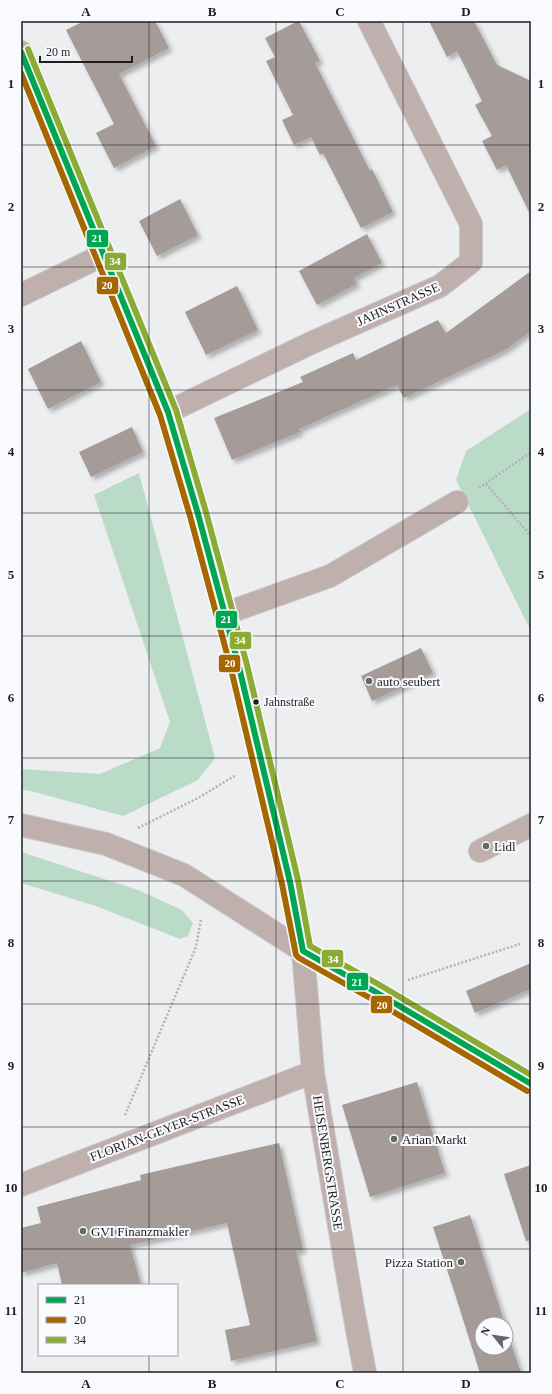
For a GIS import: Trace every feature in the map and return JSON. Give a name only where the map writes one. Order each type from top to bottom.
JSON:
[{"type":"street","name":"JAHNSTRASSE","points":[[168,412],[311,343],[440,286],[471,262],[471,224],[369,21]]},
{"type":"street","name":"HEISENBERGSTRASSE","points":[[21,52],[102,255],[168,412],[198,514],[241,674],[260,760],[290,882],[303,951],[313,1072],[352,1308],[365,1373]]},
{"type":"street","points":[[21,295],[102,255]]},
{"type":"street","points":[[224,614],[330,576],[456,502]]},
{"type":"street","points":[[21,825],[106,844],[184,875],[303,951],[374,991],[531,1084]]},
{"type":"street","points":[[480,851],[531,825]]},
{"type":"street","name":"FLORIAN-GEYER-STRASSE","points":[[21,1185],[313,1072]]},
{"type":"path","points":[[456,502],[486,484],[531,452]]},
{"type":"path","points":[[486,484],[531,536]]},
{"type":"path","points":[[106,844],[198,798],[260,760]]},
{"type":"path","points":[[110,1150],[196,947],[207,890]]},
{"type":"path","points":[[374,991],[520,944]]},
{"type":"green space","points":[[531,409],[531,631],[456,480],[466,451]]},
{"type":"green space","points":[[139,473],[215,758],[198,780],[123,816],[31,791],[21,790],[21,769],[100,774],[160,748],[170,722],[94,495]]},
{"type":"green space","points":[[21,852],[138,890],[182,910],[193,923],[188,936],[180,939],[96,906],[21,883]]},
{"type":"building","points":[[84,21],[155,21],[169,48],[119,74],[156,146],[114,168],[96,133],[114,124],[66,30]]},
{"type":"building","points":[[298,21],[320,61],[315,63],[370,171],[372,169],[393,212],[361,228],[323,153],[320,155],[311,137],[294,145],[282,120],[293,115],[266,61],[275,57],[265,38]]},
{"type":"building","points":[[429,21],[474,21],[497,65],[531,81],[531,216],[506,165],[497,170],[482,141],[492,136],[475,105],[482,101],[457,51],[447,57]]},
{"type":"building","points":[[180,199],[198,235],[157,256],[139,221]]},
{"type":"building","points":[[367,234],[382,263],[354,278],[357,284],[317,305],[299,271]]},
{"type":"building","points":[[531,271],[531,331],[505,350],[404,398],[397,385],[299,429],[300,432],[232,460],[214,418],[303,382],[300,377],[353,353],[356,360],[438,320],[446,333]]},
{"type":"building","points":[[237,286],[258,330],[206,355],[185,312]]},
{"type":"building","points":[[81,341],[101,382],[48,409],[28,369]]},
{"type":"building","points":[[132,427],[143,452],[91,477],[79,452]]},
{"type":"building","points":[[421,648],[433,673],[372,701],[361,676]]},
{"type":"building","points":[[531,963],[531,989],[475,1013],[466,991]]},
{"type":"building","name":"Arian Markt","points":[[417,1082],[445,1173],[370,1197],[342,1105]]},
{"type":"building","points":[[279,1143],[303,1250],[296,1251],[317,1341],[231,1361],[225,1330],[250,1325],[227,1223],[130,1245],[141,1284],[62,1284],[57,1263],[21,1273],[21,1228],[41,1223],[37,1207],[141,1180],[140,1175]]},
{"type":"building","points":[[531,1165],[531,1240],[526,1241],[504,1174]]},
{"type":"building","points":[[470,1215],[502,1316],[474,1316],[474,1354],[454,1291],[433,1227]]},
{"type":"building","points":[[514,1352],[521,1373],[480,1373],[475,1356],[514,1356]]},
{"type":"transit line","name":"34","points":[[28,49],[176,410],[206,512],[247,665],[298,880],[310,946],[378,984],[531,1075]]},
{"type":"transit line","name":"21","points":[[21,52],[168,412],[198,514],[239,667],[290,882],[303,951],[374,991],[531,1084]]},
{"type":"transit line","name":"20","points":[[21,73],[160,415],[190,516],[231,669],[282,884],[296,955],[527,1091]]},
{"type":"place","name":"auto seubert","points":[[369,681]]},
{"type":"place","name":"Jahnstraße","points":[[256,702]]},
{"type":"place","name":"Lidl","points":[[486,846]]},
{"type":"place","name":"Arian Markt","points":[[394,1139]]},
{"type":"place","name":"GVI Finanzmakler","points":[[83,1231]]},
{"type":"place","name":"Pizza Station","points":[[461,1262]]}]
